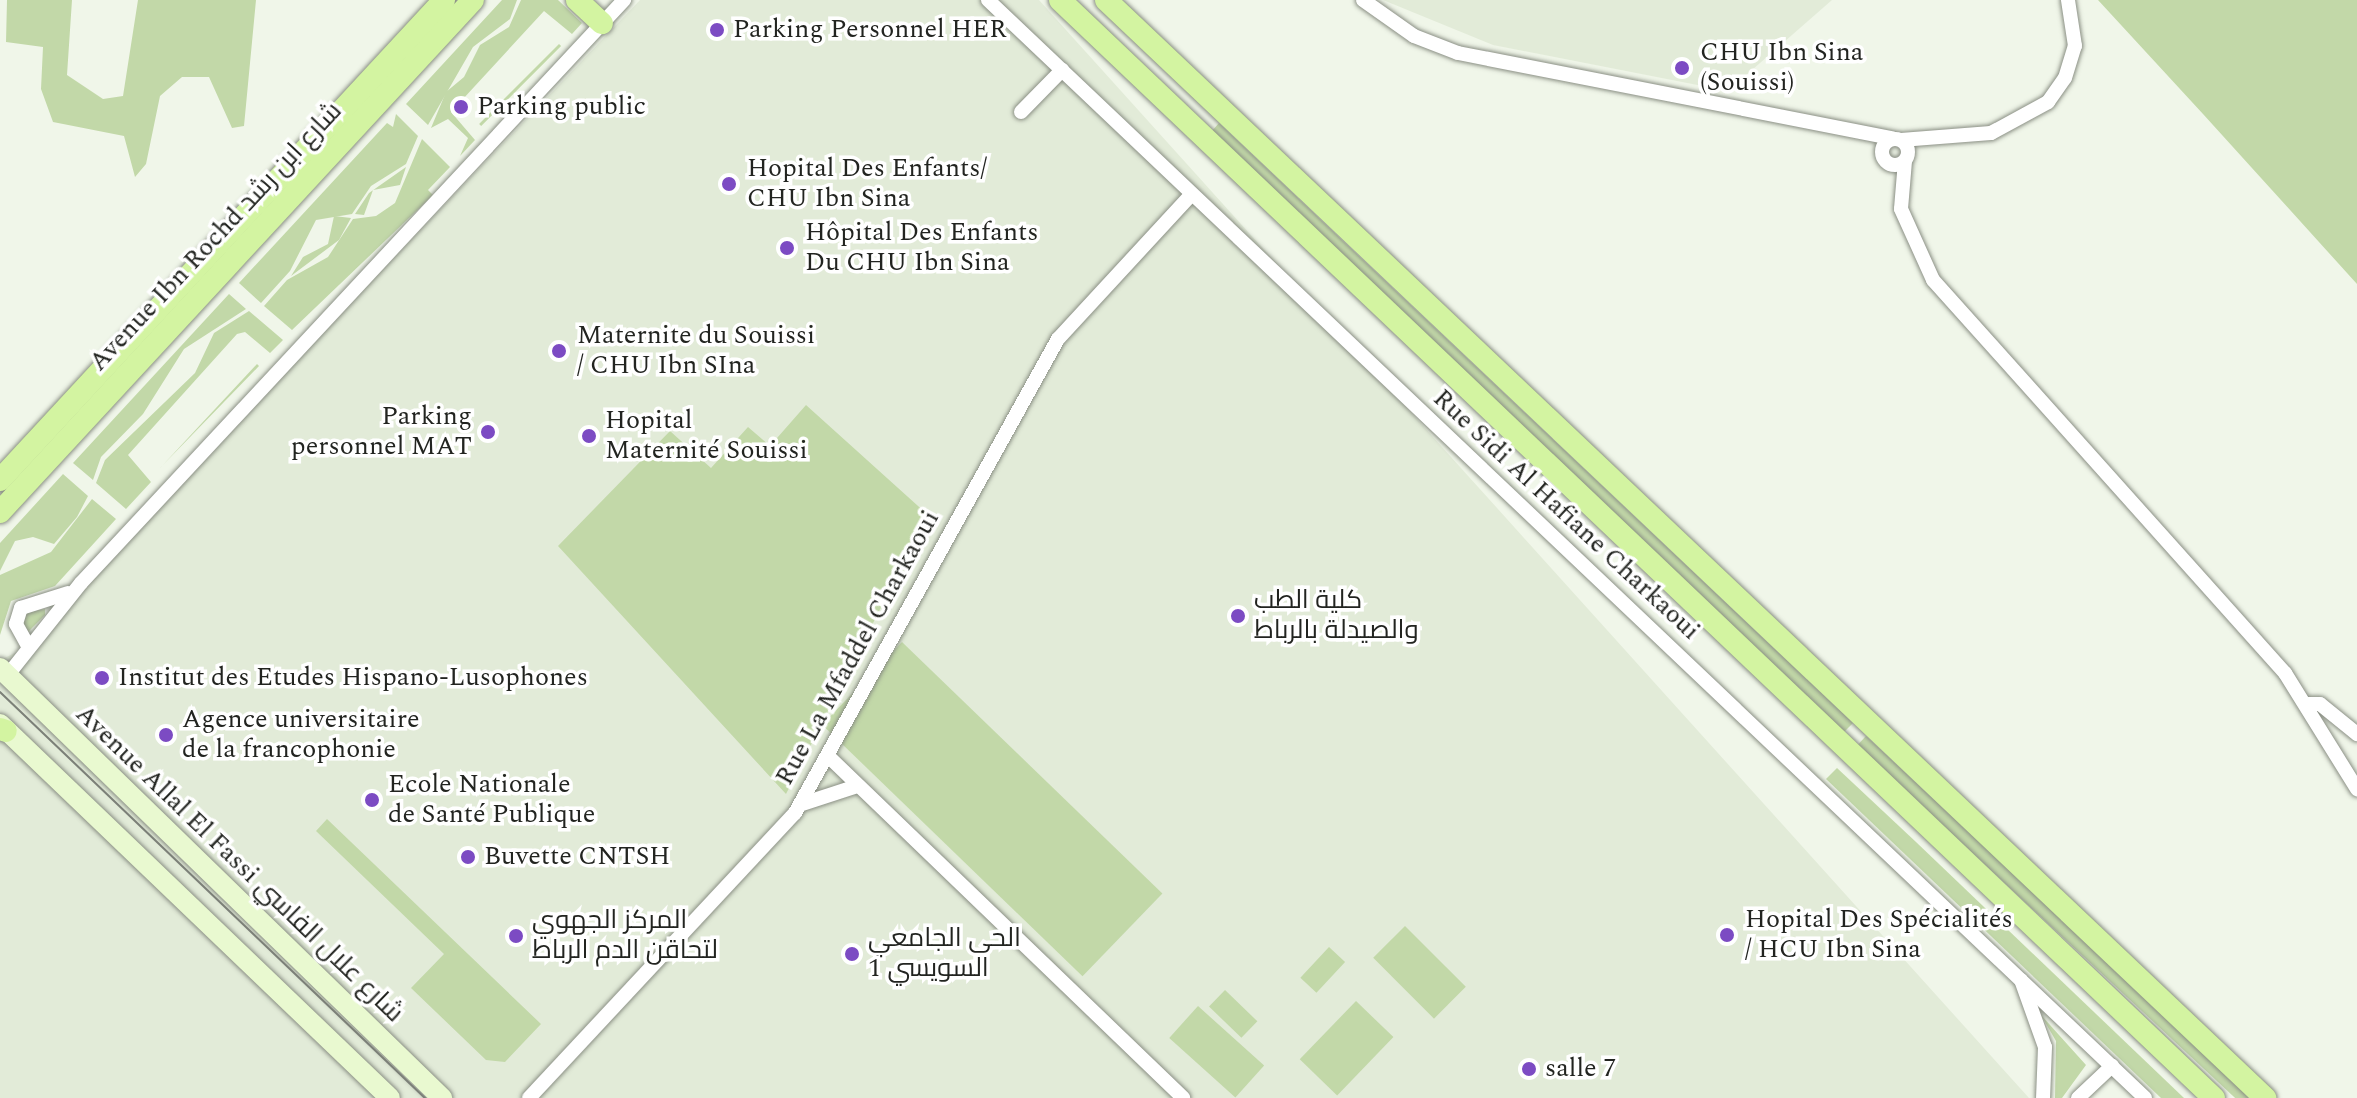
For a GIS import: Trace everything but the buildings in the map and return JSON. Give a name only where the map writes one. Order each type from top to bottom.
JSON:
[{"type":"main road","name":"Avenue Ibn Rochd شارع ابن رشد","points":[[0,512],[473,0]]},
{"type":"main road","points":[[577,0],[602,23]]},
{"type":"main road","points":[[1060,0],[2214,1098]]},
{"type":"main road","points":[[1106,0],[2265,1098]]},
{"type":"main road","name":"Avenue Ibn Rochd شارع ابن رشد","points":[[0,480],[439,1]]},
{"type":"street","points":[[4,672],[81,583],[624,0]]},
{"type":"street","name":"Rue Sidi Al Hafiane Charkaoui","points":[[988,0],[2021,980],[2045,1047],[2043,1098]]},
{"type":"street","points":[[1363,0],[1414,36],[1458,53],[1850,130],[1897,153],[1935,140],[1991,133],[2048,102],[2075,46],[2068,0]]},
{"type":"street","points":[[1021,112],[1062,70]]},
{"type":"street","points":[[1850,130],[1897,153]]},
{"type":"street","points":[[1897,153],[1901,209],[1920,257],[1949,300],[2308,704],[2357,789]]},
{"type":"street","name":"Rue La Mfaddel Charkaoui","points":[[529,1098],[801,804],[1058,339],[1192,194]]},
{"type":"street","points":[[27,644],[16,624],[21,608],[81,583]]},
{"type":"street","name":"Avenue Allal El Fassi شارع علال الفاسي","points":[[4,672],[442,1098]]},
{"type":"street","points":[[2308,704],[2320,704],[2357,734]]},
{"type":"street","points":[[2,728],[390,1098]]},
{"type":"street","points":[[828,756],[1183,1098]]},
{"type":"street","points":[[801,804],[857,786]]},
{"type":"street","points":[[2021,980],[2145,1098]]},
{"type":"street","points":[[2078,1098],[2112,1066]]},
{"type":"shaded area","points":[[640,0],[1039,0],[2029,1098],[0,1098],[0,660],[19,651]]},
{"type":"shaded area","name":"CHU Ibn Sina (Souissi)","points":[[1383,0],[1832,0],[1728,91],[1493,45]]},
{"type":"green space","points":[[7,0],[72,0],[67,75],[103,99],[123,96],[138,0],[256,0],[244,126],[232,128],[209,77],[182,77],[160,96],[146,164],[135,177],[124,136],[53,122],[41,89],[43,47],[6,42]]},
{"type":"green space","points":[[502,0],[517,0],[510,19],[473,47],[428,125],[406,104]]},
{"type":"green space","points":[[521,0],[558,0],[582,23],[572,34],[544,11],[451,112],[475,140],[460,156],[468,138],[448,119],[431,128],[446,92],[464,77],[480,45],[509,27]]},
{"type":"green space","points":[[2098,0],[2357,0],[2357,284],[2203,114]]},
{"type":"green space","points":[[559,44],[561,46],[481,126],[479,124]]},
{"type":"green space","points":[[396,114],[418,136],[406,164],[371,186],[352,214],[316,220],[290,271],[261,303],[239,283],[387,123],[393,127]]},
{"type":"green space","points":[[1219,123],[1853,723],[1844,732],[1211,132]]},
{"type":"green space","points":[[422,139],[450,167],[428,190],[433,195],[292,330],[264,306],[287,280],[328,257],[353,219],[376,216],[395,203]]},
{"type":"green space","points":[[406,167],[400,185],[373,190]]},
{"type":"green space","points":[[373,190],[364,215],[355,214],[369,193]]},
{"type":"green space","points":[[334,216],[351,218],[339,240],[291,276],[303,257],[328,244]]},
{"type":"green space","points":[[229,294],[246,309],[184,349],[143,414],[101,457],[93,480],[73,463]]},
{"type":"green space","points":[[249,311],[283,340],[270,353],[245,332],[237,334],[128,455],[151,482],[126,509],[96,483],[105,460],[195,373],[214,333]]},
{"type":"green space","points":[[257,364],[259,366],[162,466]]},
{"type":"green space","points":[[806,405],[928,515],[786,794],[558,546],[670,431],[711,468],[748,427],[770,446]]},
{"type":"green space","points":[[63,474],[88,496],[77,517],[54,544],[33,537],[15,541],[0,571],[0,543]]},
{"type":"green space","points":[[92,499],[116,519],[55,586],[11,601],[0,635],[0,575],[51,552]]},
{"type":"green space","points":[[45,609],[45,615],[28,632],[21,622],[27,612]]},
{"type":"green space","points":[[902,642],[1162,893],[1083,976],[822,725]]},
{"type":"green space","points":[[1866,736],[2251,1095],[2248,1098],[2235,1098],[1857,746]]},
{"type":"green space","points":[[1837,768],[2184,1098],[2161,1098],[1826,779]]},
{"type":"green space","points":[[327,819],[541,1024],[505,1062],[486,1060],[411,988],[444,954],[316,831]]},
{"type":"green space","points":[[1405,926],[1466,987],[1434,1019],[1373,958]]},
{"type":"green space","points":[[1329,947],[1345,962],[1316,993],[1300,978]]},
{"type":"green space","points":[[1225,990],[1257,1021],[1241,1038],[1209,1007]]},
{"type":"green space","points":[[1356,1001],[1393,1037],[1337,1095],[1300,1059]]},
{"type":"green space","points":[[1198,1006],[1264,1066],[1235,1098],[1169,1038]]},
{"type":"green space","points":[[2041,1015],[2086,1065],[2062,1098],[2055,1098],[2056,1041]]},
{"type":"tram line","points":[[0,692],[425,1098]]},
{"type":"place","name":"Parking Personnel HER","points":[[717,30]]},
{"type":"place","name":"CHU Ibn Sina (Souissi)","points":[[1682,68]]},
{"type":"place","name":"Parking public","points":[[461,107]]},
{"type":"place","name":"Hopital Des Enfants/ CHU Ibn Sina","points":[[729,184]]},
{"type":"place","name":"Hôpital Des Enfants Du CHU Ibn Sina","points":[[787,248]]},
{"type":"place","name":"Maternite du Souissi / CHU Ibn SIna","points":[[559,351]]},
{"type":"place","name":"Parking personnel MAT","points":[[488,432]]},
{"type":"place","name":"Hopital Maternité Souissi","points":[[589,436]]},
{"type":"place","name":"كلية الطب والصيدلة بالرباط","points":[[1238,616]]},
{"type":"place","name":"Institut des Etudes Hispano-Lusophones","points":[[102,678]]},
{"type":"place","name":"Agence universitaire de la francophonie","points":[[166,735]]},
{"type":"place","name":"Ecole Nationale de Santé Publique","points":[[372,800]]},
{"type":"place","name":"Buvette CNTSH","points":[[468,857]]},
{"type":"place","name":"Hopital Des Spécialités / HCU Ibn Sina","points":[[1727,935]]},
{"type":"place","name":"المركز الجهوي لتحاقن الدم الرباط","points":[[516,936]]},
{"type":"place","name":"الحي الجامعي السويسي 1","points":[[852,954]]},
{"type":"place","name":"salle 7","points":[[1529,1069]]}]
